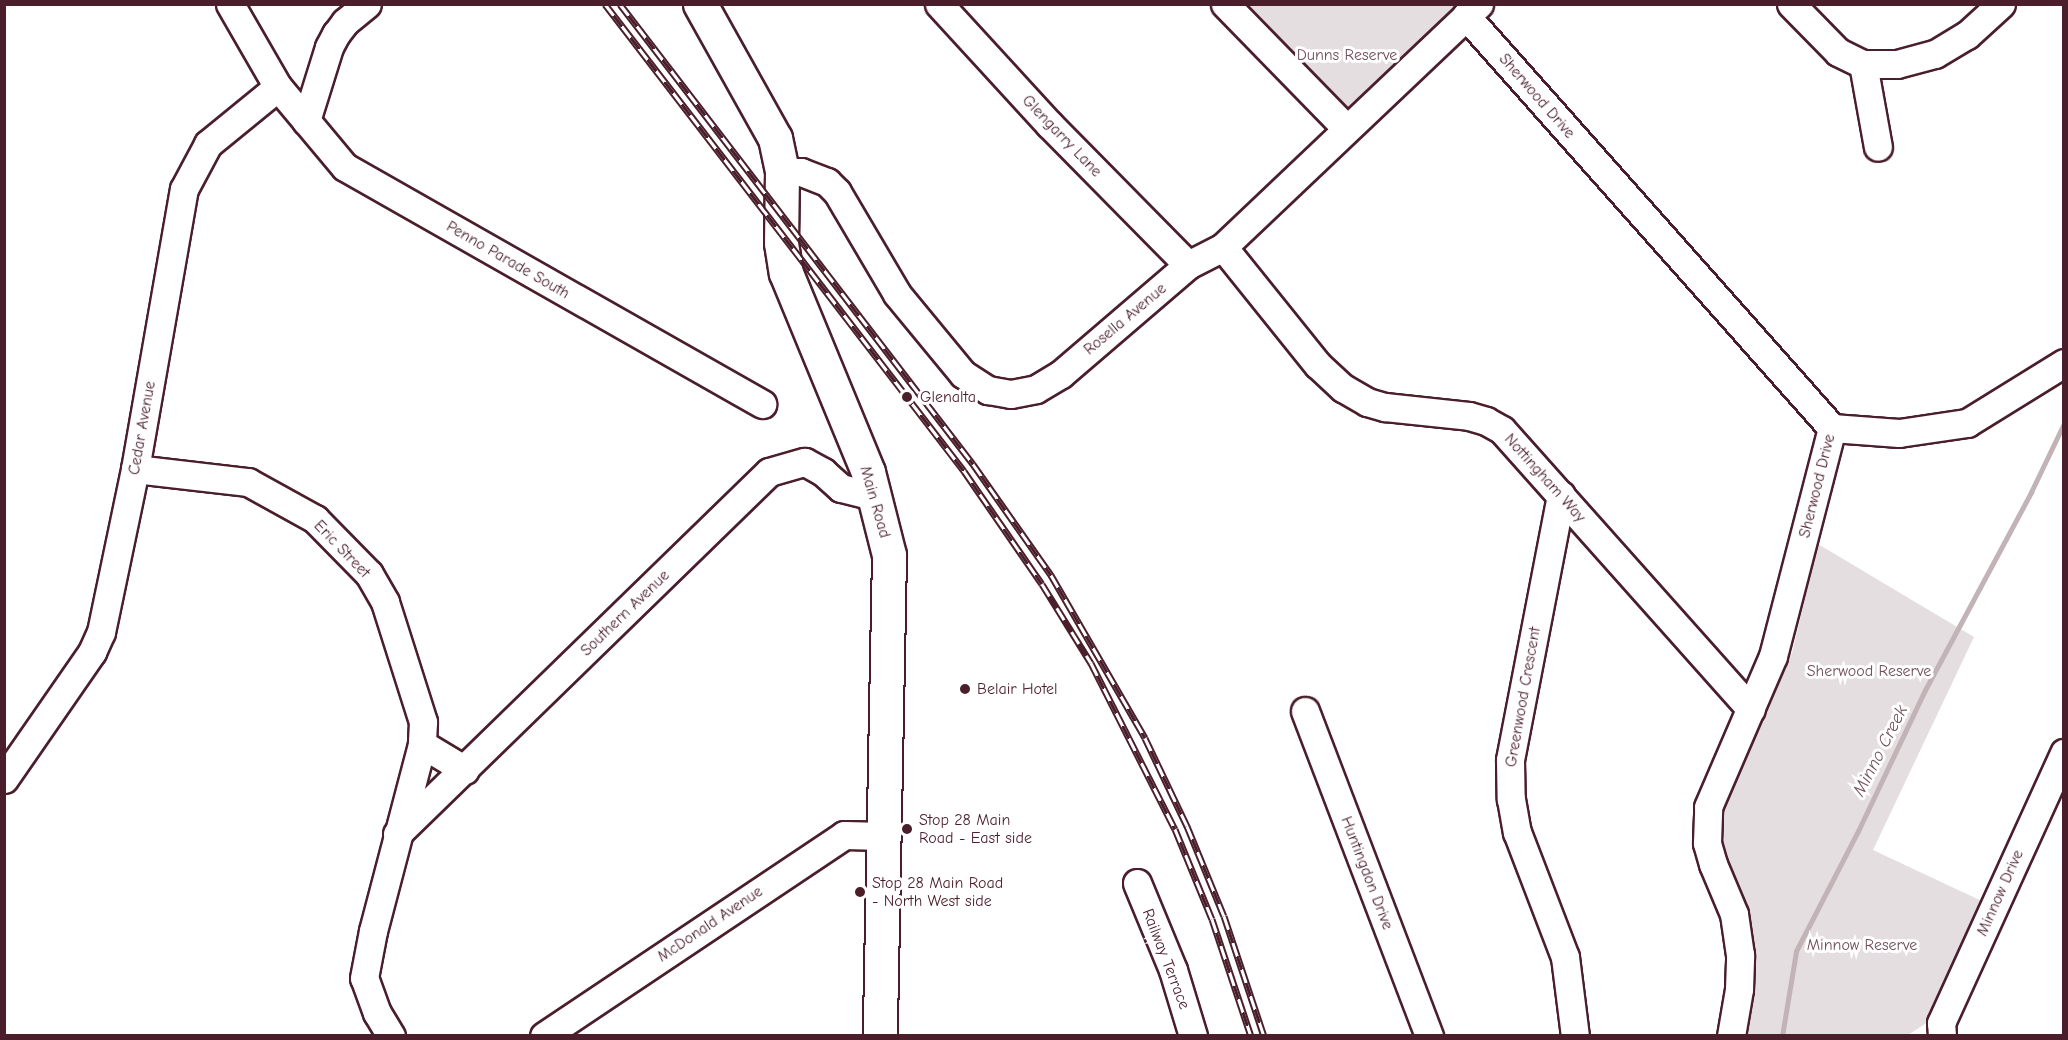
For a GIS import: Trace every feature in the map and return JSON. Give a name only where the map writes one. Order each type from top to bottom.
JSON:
[{"type":"main road","name":"Main Road","points":[[700,4],[775,138],[782,171],[781,254],[786,273],[868,472],[889,555],[880,1035]]},
{"type":"street","name":"Penno Parade South","points":[[230,4],[278,87],[345,167],[762,404]]},
{"type":"street","points":[[306,121],[329,47],[345,22],[367,4]]},
{"type":"street","name":"Glengarry Lane","points":[[939,4],[1049,124],[1188,265]]},
{"type":"street","points":[[1225,4],[1346,128]]},
{"type":"street","points":[[1791,4],[1838,52],[1863,64],[1897,64],[1935,54],[1967,35],[2001,4]]},
{"type":"street","name":"Rosella Avenue","points":[[782,171],[801,172],[827,182],[837,192],[897,294],[963,374],[982,388],[1011,394],[1036,389],[1061,374],[1188,265],[1223,247],[1473,10]]},
{"type":"street","name":"Sherwood Drive","points":[[1473,10],[1832,428],[1773,656],[1708,807],[1707,843],[1713,864],[1734,914],[1740,955],[1739,989],[1731,1035]]},
{"type":"street","points":[[1863,64],[1878,147]]},
{"type":"street","name":"Cedar Avenue","points":[[4,779],[92,652],[101,632],[135,469],[184,189],[208,144],[278,87]]},
{"type":"street","name":"Nottingham Way","points":[[1223,247],[1318,365],[1343,388],[1367,402],[1385,407],[1469,416],[1486,421],[1502,430],[1751,709]]},
{"type":"street","points":[[1832,428],[1899,433],[1967,423],[2064,363]]},
{"type":"street","name":"Southern Avenue","points":[[397,834],[769,472],[805,462],[823,472],[841,488],[874,496]]},
{"type":"street","name":"Eric Street","points":[[135,469],[248,482],[315,519],[369,574],[386,602],[423,722],[422,744]]},
{"type":"street","name":"Greenwood Crescent","points":[[1561,495],[1510,760],[1511,799],[1517,832],[1565,957],[1569,1030]]},
{"type":"street","name":"Huntingdon Drive","points":[[1305,711],[1429,1035]]},
{"type":"street","points":[[391,1035],[377,1013],[364,978],[397,834],[422,744],[465,770]]},
{"type":"street","name":"Minnow Drive","points":[[1942,1035],[1941,1023],[2064,753]]},
{"type":"street","name":"McDonald Avenue","points":[[544,1035],[844,835],[884,836]]},
{"type":"street","name":"Railway Terrace","points":[[1137,883],[1173,970],[1193,1035]]},
{"type":"green space","name":"Dunns Reserve","points":[[1225,5],[1479,5],[1346,128]]},
{"type":"green space","points":[[1818,544],[1974,637],[1873,850],[1986,903],[1934,1018],[1908,1035],[1741,1035],[1727,868],[1716,822],[1792,653]]},
{"type":"waterway","name":"Minno Creek","points":[[1782,1036],[1796,951],[1858,831],[1925,690],[2031,492],[2064,423]]},
{"type":"railway","points":[[605,4],[964,471],[1042,584],[1091,663],[1175,829],[1212,919],[1251,1036]]},
{"type":"railway","points":[[620,4],[973,464],[1051,575],[1145,738],[1187,826],[1224,916],[1264,1036]]},
{"type":"place","name":"Glenalta","points":[[907,397]]},
{"type":"place","name":"Belair Hotel","points":[[965,689]]},
{"type":"place","name":"Stop 28 Main Road - East side","points":[[907,829]]},
{"type":"place","name":"Stop 28 Main Road - North West side","points":[[860,892]]},
{"type":"park label","name":"Sherwood Reserve","points":[[1869,671]]},
{"type":"park label","name":"Minnow Reserve","points":[[1862,945]]}]
